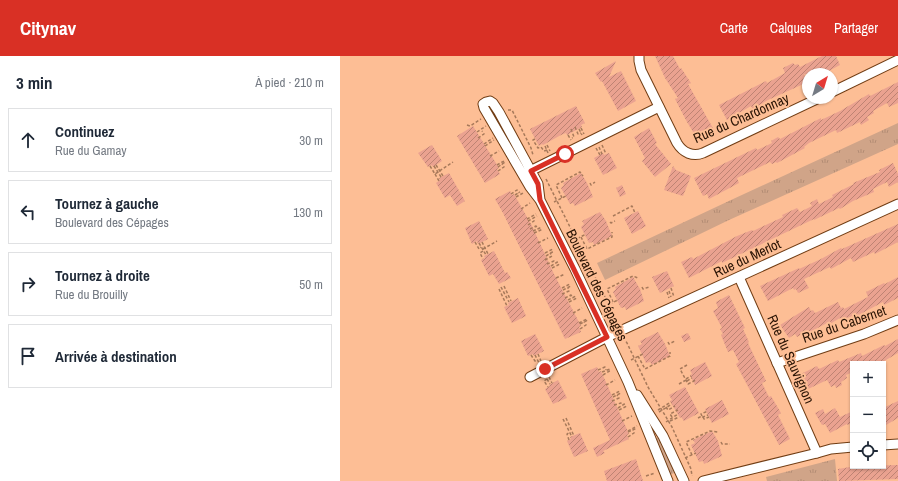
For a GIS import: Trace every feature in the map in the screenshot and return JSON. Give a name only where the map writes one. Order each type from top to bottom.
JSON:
[{"type":"street","name":"Rue du Chardonnay","points":[[639,56],[640,67],[659,107],[679,147],[686,153],[698,155],[806,104]]},
{"type":"street","points":[[838,89],[898,60]]},
{"type":"street","name":"Boulevard des Cépages","points":[[527,173],[494,103],[490,101],[486,102],[483,104],[484,108],[527,173],[538,184],[540,200],[628,382],[668,481]]},
{"type":"street","points":[[527,173],[659,107]]},
{"type":"street","name":"Rue du Merlot","points":[[530,377],[607,337],[898,204]]},
{"type":"street","name":"Rue du Sauvignon","points":[[739,277],[817,453]]},
{"type":"street","name":"Rue du Cabernet","points":[[777,363],[864,334],[898,320]]},
{"type":"street","name":"Boulevard des Cépages","points":[[628,382],[663,436],[684,481]]},
{"type":"street","points":[[886,445],[898,444]]},
{"type":"street","points":[[703,481],[817,453],[850,447]]},
{"type":"path","points":[[506,110],[512,110],[533,155]]},
{"type":"path","points":[[467,125],[470,126],[482,119]]},
{"type":"path","points":[[487,127],[482,131],[478,133],[487,127]]},
{"type":"path","points":[[575,127],[578,134],[582,134],[580,128]]},
{"type":"path","points":[[569,134],[572,139],[574,136],[571,129]]},
{"type":"path","points":[[478,138],[484,134],[482,131]]},
{"type":"path","points":[[485,145],[494,139]]},
{"type":"path","points":[[525,144],[534,139],[538,148],[541,147],[544,152],[548,151],[546,145]]},
{"type":"path","points":[[602,145],[606,154]]},
{"type":"path","points":[[597,147],[601,154]]},
{"type":"path","points":[[490,156],[500,150]]},
{"type":"path","points":[[507,160],[502,164],[498,166],[507,160]]},
{"type":"path","points":[[434,174],[453,162]]},
{"type":"path","points":[[498,171],[504,167],[502,164]]},
{"type":"path","points":[[435,165],[442,177]]},
{"type":"path","points":[[430,166],[439,181]]},
{"type":"path","points":[[562,198],[556,185],[580,172],[583,176]]},
{"type":"path","name":"Boulevard des Cépages","points":[[545,177],[609,304],[616,322]]},
{"type":"path","points":[[590,183],[591,185],[596,182]]},
{"type":"path","points":[[511,194],[518,190],[519,193],[524,191],[515,196],[519,193]]},
{"type":"path","points":[[554,202],[566,196]]},
{"type":"path","points":[[521,208],[530,203]]},
{"type":"path","points":[[613,216],[632,206],[635,213]]},
{"type":"path","points":[[628,208],[630,213]]},
{"type":"path","points":[[528,225],[534,221],[533,218],[536,215],[528,220],[533,218]]},
{"type":"path","points":[[610,222],[615,221]]},
{"type":"path","points":[[530,229],[536,226],[538,229],[542,228],[534,232],[538,229]]},
{"type":"path","points":[[581,237],[588,249],[612,237],[612,232]]},
{"type":"path","points":[[573,241],[586,234]]},
{"type":"path","points":[[538,243],[548,238]]},
{"type":"path","points":[[484,259],[480,252],[497,241]]},
{"type":"path","points":[[475,242],[479,249],[483,249]]},
{"type":"path","points":[[480,242],[487,255]]},
{"type":"path","points":[[545,260],[552,256],[550,253],[554,250],[545,254],[550,253]]},
{"type":"path","points":[[547,264],[554,261],[555,263],[559,262],[551,267],[555,263]]},
{"type":"path","points":[[556,278],[565,274]]},
{"type":"path","points":[[613,302],[607,289],[633,276],[638,278]]},
{"type":"path","points":[[562,294],[569,291],[568,288],[570,285],[563,289],[568,288]]},
{"type":"path","points":[[502,287],[510,302]]},
{"type":"path","points":[[642,287],[643,289],[649,287]]},
{"type":"path","points":[[668,292],[671,300],[674,296],[671,288]]},
{"type":"path","points":[[499,289],[507,306]]},
{"type":"path","points":[[564,298],[571,295],[573,298],[577,297],[569,301],[573,298]]},
{"type":"path","points":[[606,306],[618,300]]},
{"type":"path","points":[[573,313],[582,308]]},
{"type":"path","points":[[587,320],[584,322],[580,324],[587,320]]},
{"type":"path","points":[[580,329],[586,326],[584,322]]},
{"type":"path","name":"Boulevard des Cépages","points":[[625,340],[648,387],[669,421],[695,481]]},
{"type":"path","points":[[668,342],[669,344],[675,341]]},
{"type":"path","points":[[638,356],[645,369],[670,356],[670,352]]},
{"type":"path","points":[[631,360],[643,354]]},
{"type":"path","points":[[531,355],[535,361],[538,360],[540,363],[536,355],[538,360]]},
{"type":"path","points":[[687,365],[680,369],[688,384],[696,380]]},
{"type":"path","points":[[598,370],[605,367],[606,370],[610,370],[602,373],[606,370]]},
{"type":"path","points":[[547,379],[551,383],[547,375],[547,379],[544,381],[548,387]]},
{"type":"path","points":[[679,384],[691,378]]},
{"type":"path","points":[[606,385],[615,380]]},
{"type":"path","points":[[612,401],[619,398],[617,395],[621,392],[612,396],[617,395]]},
{"type":"path","points":[[614,405],[620,402],[622,405],[626,404],[618,409],[622,405]]},
{"type":"path","points":[[658,411],[671,403],[662,409]]},
{"type":"path","points":[[666,407],[668,410],[675,406]]},
{"type":"path","points":[[672,418],[670,414],[678,410]]},
{"type":"path","points":[[703,416],[701,414],[708,411]]},
{"type":"path","points":[[622,420],[632,416]]},
{"type":"path","points":[[665,423],[669,421],[678,416],[672,418],[669,421]]},
{"type":"path","points":[[698,418],[708,416]]},
{"type":"path","points":[[564,419],[573,436],[566,418]]},
{"type":"path","points":[[628,436],[634,433],[633,430],[637,427],[628,431],[633,430]]},
{"type":"path","points":[[692,455],[686,442],[710,431],[718,432]]},
{"type":"path","points":[[569,440],[567,434],[570,432]]},
{"type":"path","points":[[721,442],[722,444],[730,444]]},
{"type":"path","points":[[682,459],[696,453]]},
{"type":"path","points":[[646,476],[656,472]]},
{"type":"green space","points":[[898,123],[898,144],[729,220],[605,280],[597,263]]},
{"type":"green space","points":[[660,437],[676,472],[670,475],[654,439]]},
{"type":"green space","points":[[835,459],[837,481],[767,481],[766,477]]},
{"type":"building","points":[[655,56],[673,56],[680,69],[681,68],[691,83],[688,84],[714,130],[698,140],[675,99],[678,98],[665,78]]},
{"type":"building","points":[[822,56],[836,56],[840,65],[834,68],[802,68],[802,85],[768,100],[753,109],[751,106],[727,120],[719,105],[785,73],[783,68],[793,63],[795,65],[798,64],[800,67]]},
{"type":"building","points":[[616,61],[609,77],[621,71],[636,101],[618,111],[602,81],[601,82],[595,73]]},
{"type":"building","points":[[898,82],[898,103],[889,107],[887,103],[873,111],[874,113],[867,117],[869,120],[861,125],[860,122],[837,133],[836,130],[809,143],[804,147],[805,148],[777,163],[772,164],[770,162],[737,178],[739,183],[709,199],[707,194],[703,196],[694,178],[756,148],[757,150],[772,143],[771,141],[778,137],[780,139],[821,118],[821,120],[869,94],[870,96]]},
{"type":"building","points":[[576,106],[585,123],[581,125],[582,127],[567,135],[566,133],[539,146],[530,129]]},
{"type":"building","points":[[473,126],[499,168],[497,169],[500,174],[485,183],[457,136]]},
{"type":"building","points":[[649,128],[657,143],[655,144],[671,164],[655,177],[642,161],[645,158],[634,137]]},
{"type":"building","points":[[432,145],[442,161],[433,167],[432,165],[428,167],[418,153]]},
{"type":"building","points":[[603,153],[604,155],[609,153],[617,168],[603,175],[594,158]]},
{"type":"building","points":[[893,163],[898,174],[898,182],[889,187],[887,182],[873,189],[874,192],[853,201],[840,209],[839,208],[814,219],[722,263],[722,261],[689,278],[681,262],[692,257],[693,259],[737,236],[752,230],[753,231],[783,217],[782,215],[797,208],[800,212],[812,206],[810,203],[817,199],[819,204],[833,197],[832,195],[854,184],[853,183],[880,172],[879,170]]},
{"type":"building","points":[[673,166],[676,170],[691,176],[683,196],[664,190]]},
{"type":"building","points":[[449,173],[465,201],[457,206],[450,195],[445,198],[436,183],[440,180],[439,178]]},
{"type":"building","points":[[581,173],[593,197],[575,206],[573,203],[570,204],[561,188],[564,185],[563,183]]},
{"type":"building","points":[[622,185],[626,194],[620,197],[616,188]]},
{"type":"building","points":[[510,191],[512,195],[514,194],[532,226],[554,274],[581,326],[579,327],[581,332],[565,339],[495,199]]},
{"type":"building","points":[[638,211],[646,226],[632,234],[624,218]]},
{"type":"building","points":[[600,212],[606,221],[612,236],[594,245],[593,242],[589,243],[581,227],[584,224],[582,221]]},
{"type":"building","points":[[479,221],[488,239],[478,244],[477,241],[472,244],[465,228]]},
{"type":"building","points":[[898,224],[898,242],[875,254],[874,252],[853,262],[851,258],[831,269],[830,267],[804,279],[809,288],[798,293],[796,289],[794,290],[793,288],[768,301],[760,286],[821,259],[841,248],[842,249]]},
{"type":"building","points":[[494,251],[505,273],[507,272],[511,278],[499,284],[493,274],[489,276],[481,260],[485,258],[484,256]]},
{"type":"building","points":[[667,271],[674,286],[660,293],[652,277]]},
{"type":"building","points":[[633,277],[640,289],[644,301],[626,310],[625,307],[621,308],[613,292],[616,289],[615,287]]},
{"type":"building","points":[[898,277],[898,298],[884,305],[883,302],[853,318],[852,316],[841,321],[840,318],[808,333],[807,331],[797,337],[795,334],[789,338],[780,325],[809,307],[811,311],[813,310],[815,313],[838,302],[841,308],[843,307],[844,309],[868,297],[866,292]]},
{"type":"building","points":[[729,295],[745,328],[743,329],[749,342],[748,343],[766,381],[762,383],[769,397],[771,396],[781,413],[778,415],[790,439],[779,445],[736,364],[739,362],[733,350],[728,352],[721,335],[723,334],[720,329],[722,328],[713,311],[718,308],[716,302]]},
{"type":"building","points":[[518,298],[526,316],[512,323],[504,307],[509,305],[508,303]]},
{"type":"building","points":[[658,332],[670,356],[652,365],[650,362],[646,363],[638,346],[642,344],[640,341]]},
{"type":"building","points":[[688,333],[691,339],[684,342],[681,336]]},
{"type":"building","points":[[535,334],[544,351],[534,356],[533,354],[528,356],[521,341]]},
{"type":"building","points":[[898,339],[898,353],[884,361],[850,361],[850,373],[846,375],[847,378],[841,382],[842,385],[836,388],[835,385],[831,387],[827,380],[806,390],[799,375],[817,366],[819,369],[838,360],[839,362],[861,353],[862,356],[884,345],[885,346]]},
{"type":"building","points":[[705,362],[712,376],[695,385],[690,375],[692,374],[690,370]]},
{"type":"building","points":[[597,367],[599,372],[601,371],[629,434],[627,435],[629,439],[603,451],[605,453],[597,457],[593,448],[610,440],[581,374]]},
{"type":"building","points":[[558,380],[567,398],[553,404],[545,389]]},
{"type":"building","points":[[685,387],[699,413],[684,421],[681,417],[680,418],[670,401],[672,400],[669,395]]},
{"type":"building","points":[[722,400],[729,414],[712,423],[705,409]]},
{"type":"building","points":[[898,401],[898,418],[886,425],[886,407]]},
{"type":"building","points":[[835,408],[840,417],[850,412],[850,424],[830,433],[825,424],[822,425],[815,413],[823,409],[825,414]]},
{"type":"building","points":[[712,431],[718,441],[722,456],[704,464],[703,461],[699,462],[691,445],[695,443],[693,440]]},
{"type":"building","points":[[580,433],[588,451],[574,457],[567,441],[571,439],[570,437]]},
{"type":"building","points":[[636,459],[643,481],[607,481],[604,471]]},
{"type":"building","points":[[886,465],[898,465],[898,479],[839,481],[838,469],[850,467],[850,469],[886,469]]},
{"type":"route","points":[[545,369],[607,337],[540,200],[538,184],[531,171],[565,154]]}]
